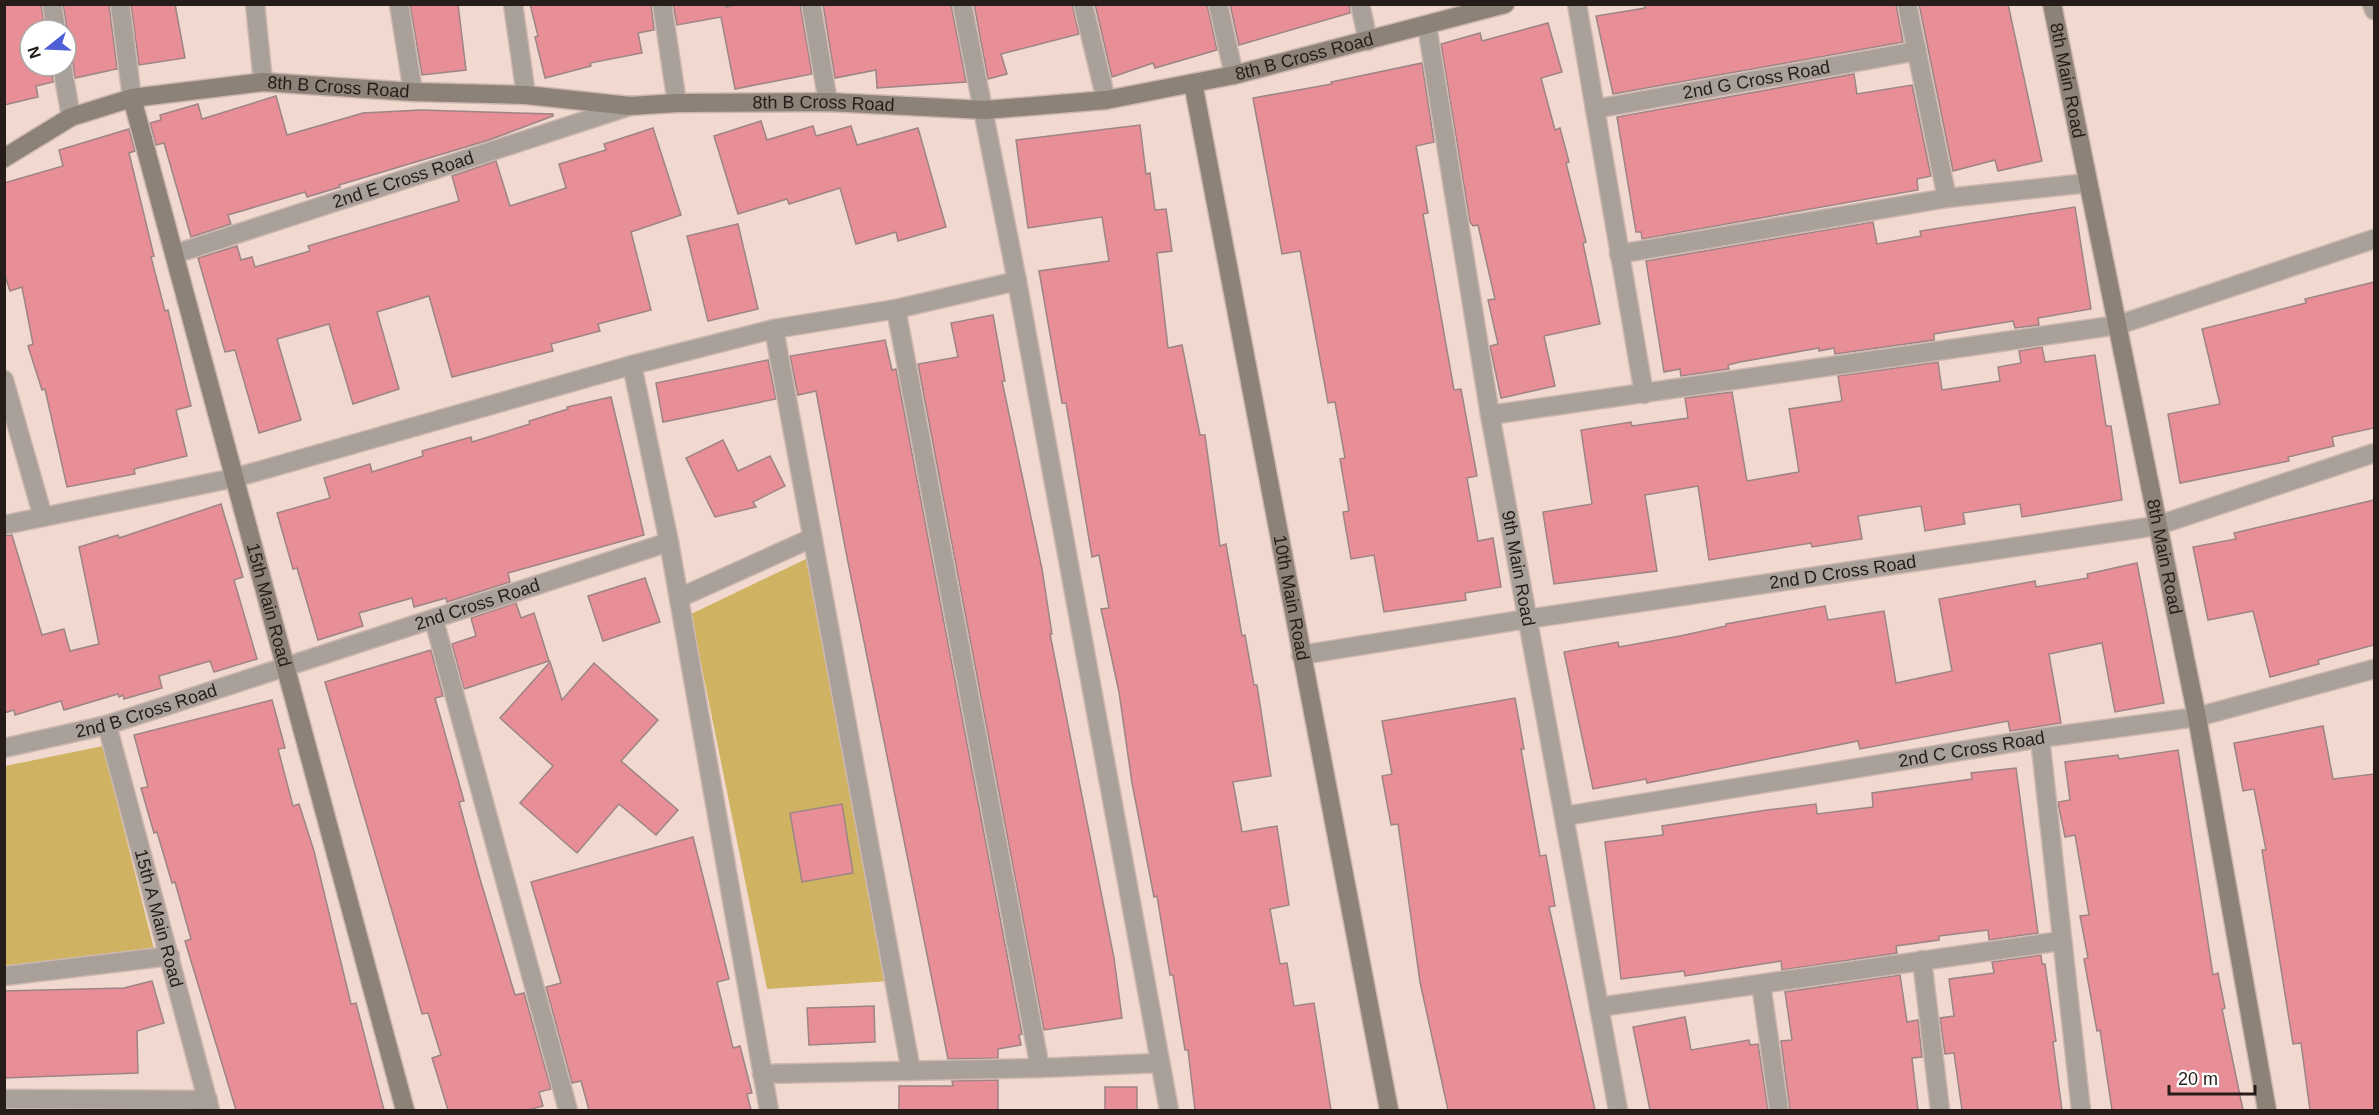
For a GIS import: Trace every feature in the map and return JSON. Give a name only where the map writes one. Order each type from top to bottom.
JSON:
[{"type":"street","points":[[120,4],[132,98]]},
{"type":"street","points":[[255,4],[263,82]]},
{"type":"street","points":[[399,4],[413,92]]},
{"type":"street","points":[[513,4],[526,95]]},
{"type":"street","points":[[662,4],[677,103]]},
{"type":"street","points":[[811,4],[828,102]]},
{"type":"street","points":[[962,4],[985,110],[1169,1110]]},
{"type":"street","points":[[1083,4],[1106,100]]},
{"type":"street","points":[[1218,4],[1234,75]]},
{"type":"street","points":[[1360,4],[1368,41]]},
{"type":"street","points":[[1577,4],[1644,394]]},
{"type":"street","points":[[1907,4],[1947,198]]},
{"type":"street","name":"8th Main Road","points":[[2052,4],[2118,325],[2156,526],[2197,717],[2266,1110]]},
{"type":"street","points":[[2372,4],[2374,10]]},
{"type":"street","name":"8th B Cross Road","points":[[4,158],[71,117],[132,98],[263,82],[413,92],[526,95],[630,106],[677,103],[828,102],[985,110],[1106,100],[1234,75],[1503,5]]},
{"type":"street","name":"9th Main Road","points":[[1427,26],[1490,415],[1618,1110]]},
{"type":"street","name":"2nd G Cross Road","points":[[1595,109],[1917,51]]},
{"type":"street","points":[[64,78],[71,117]]},
{"type":"street","name":"10th Main Road","points":[[1193,83],[1389,1110]]},
{"type":"street","name":"15th Main Road","points":[[132,98],[405,1110]]},
{"type":"street","name":"2nd E Cross Road","points":[[175,254],[630,106]]},
{"type":"street","points":[[1619,254],[1947,198],[2088,183]]},
{"type":"street","points":[[1490,415],[2118,325],[2374,239]]},
{"type":"street","points":[[4,525],[234,478],[632,365],[774,329],[896,309],[1017,281]]},
{"type":"street","points":[[896,309],[1040,1068]]},
{"type":"street","points":[[774,329],[911,1071]]},
{"type":"street","points":[[632,365],[669,542],[769,1110]]},
{"type":"street","points":[[4,380],[43,517]]},
{"type":"street","name":"2nd D Cross Road","points":[[1301,656],[1527,619],[2156,526],[2374,453]]},
{"type":"street","points":[[679,598],[812,538]]},
{"type":"street","name":"2nd Cross Road","points":[[286,667],[669,542]]},
{"type":"street","points":[[434,620],[568,1110]]},
{"type":"street","name":"2nd B Cross Road","points":[[4,748],[107,725],[286,667]]},
{"type":"street","name":"2nd C Cross Road","points":[[1565,816],[2040,738],[2197,717],[2374,669]]},
{"type":"street","name":"15th A Main Road","points":[[107,725],[209,1105]]},
{"type":"street","points":[[2040,738],[2081,1110]]},
{"type":"street","points":[[1599,1006],[2061,940]]},
{"type":"street","points":[[4,976],[170,956]]},
{"type":"street","points":[[1922,960],[1940,1110]]},
{"type":"street","points":[[1761,984],[1779,1110]]},
{"type":"street","points":[[762,1074],[1159,1063]]},
{"type":"street","points":[[4,1099],[209,1105]]},
{"type":"shaded area","points":[[806,559],[889,981],[767,989],[691,614]]},
{"type":"shaded area","points":[[103,746],[155,953],[5,970],[5,766]]},
{"type":"building","points":[[4,4],[41,4],[43,18],[18,18],[18,78],[52,78],[53,82],[36,86],[38,97],[4,105]]},
{"type":"building","points":[[63,4],[109,4],[117,69],[78,77],[78,18],[65,18]]},
{"type":"building","points":[[131,4],[175,4],[185,58],[139,65]]},
{"type":"building","points":[[410,4],[458,4],[466,70],[422,75]]},
{"type":"building","points":[[530,4],[651,4],[654,30],[638,33],[642,53],[590,63],[591,66],[545,78]]},
{"type":"building","points":[[673,4],[725,4],[726,7],[740,4],[800,4],[812,74],[735,89],[721,17],[677,25]]},
{"type":"building","points":[[823,4],[951,4],[966,82],[877,88],[876,70],[835,78]]},
{"type":"building","points":[[974,4],[1072,4],[1079,34],[1001,54],[1007,74],[988,79]]},
{"type":"building","points":[[1095,4],[1207,4],[1217,50],[1155,68],[1153,63],[1112,77]]},
{"type":"building","points":[[1230,4],[1349,4],[1350,13],[1239,45]]},
{"type":"building","points":[[1645,4],[1896,4],[1903,42],[1613,94],[1596,16],[1645,8]]},
{"type":"building","points":[[1919,4],[2008,4],[2042,161],[1998,171],[1995,160],[1953,171]]},
{"type":"building","points":[[1548,23],[1562,72],[1541,78],[1555,130],[1560,128],[1569,162],[1566,163],[1586,242],[1583,243],[1600,324],[1544,336],[1555,386],[1501,398],[1490,346],[1498,344],[1488,300],[1495,299],[1478,225],[1473,226],[1470,222],[1441,44],[1480,33],[1482,41]]},
{"type":"building","points":[[1422,63],[1434,142],[1416,146],[1428,213],[1423,214],[1454,390],[1461,389],[1477,476],[1467,478],[1478,541],[1493,538],[1501,587],[1465,593],[1466,600],[1384,612],[1374,555],[1351,559],[1343,512],[1349,511],[1340,459],[1345,458],[1335,402],[1328,403],[1300,251],[1282,254],[1253,98],[1332,84],[1331,82]]},
{"type":"building","points":[[1854,74],[1857,94],[1912,85],[1931,176],[1917,179],[1918,190],[1642,239],[1641,232],[1636,232],[1617,117]]},
{"type":"building","points":[[276,96],[287,135],[363,113],[421,110],[553,114],[553,116],[489,140],[339,185],[340,187],[307,197],[305,192],[228,215],[231,224],[191,237],[164,143],[156,145],[150,123],[161,120],[160,115],[198,104],[202,119]]},
{"type":"building","points":[[761,121],[767,140],[813,126],[816,136],[851,126],[857,145],[918,128],[946,227],[898,241],[896,232],[856,244],[840,188],[789,204],[787,199],[738,214],[714,136]]},
{"type":"building","points":[[1140,125],[1146,174],[1150,173],[1155,210],[1166,209],[1172,251],[1157,253],[1168,348],[1182,345],[1200,435],[1205,435],[1220,546],[1226,544],[1242,636],[1245,635],[1254,685],[1257,685],[1271,776],[1233,782],[1242,832],[1277,826],[1289,905],[1270,909],[1280,964],[1287,963],[1294,1006],[1314,1003],[1331,1110],[1195,1110],[1188,1050],[1185,1050],[1157,896],[1154,897],[1132,783],[1119,692],[1101,609],[1109,608],[1099,555],[1092,557],[1066,403],[1062,403],[1039,271],[1109,261],[1102,217],[1028,228],[1016,140]]},
{"type":"building","points":[[653,128],[681,215],[631,232],[651,310],[598,324],[600,331],[551,344],[553,351],[452,377],[429,296],[377,312],[399,389],[353,404],[329,324],[277,339],[301,420],[259,433],[235,350],[225,352],[198,258],[237,246],[241,260],[252,257],[255,267],[310,251],[308,246],[459,201],[452,176],[496,161],[510,206],[566,188],[559,164],[606,150],[604,144]]},
{"type":"building","points":[[129,129],[135,151],[129,153],[154,256],[151,257],[165,311],[168,310],[191,406],[176,410],[187,456],[134,469],[135,474],[67,487],[45,389],[42,390],[28,346],[33,344],[22,287],[10,291],[4,273],[4,183],[63,166],[59,150]]},
{"type":"building","points":[[2075,207],[2091,309],[2038,318],[2039,325],[2015,328],[2013,321],[1934,334],[1934,340],[1835,354],[1834,348],[1819,351],[1819,348],[1740,362],[1728,365],[1729,369],[1681,376],[1680,369],[1664,372],[1646,261],[1873,222],[1877,244],[1921,236],[1920,231]]},
{"type":"building","points":[[738,224],[758,309],[708,321],[687,236]]},
{"type":"building","points":[[2374,282],[2374,428],[2332,437],[2334,446],[2288,457],[2289,461],[2180,483],[2168,414],[2220,404],[2202,329],[2306,303],[2305,299]]},
{"type":"building","points":[[993,315],[1005,381],[1002,381],[1042,569],[1052,634],[1050,634],[1114,958],[1122,1018],[1044,1030],[918,364],[958,357],[951,323]]},
{"type":"building","points":[[885,340],[892,370],[896,369],[1022,1034],[1019,1035],[1021,1045],[998,1049],[998,1058],[948,1059],[816,391],[798,395],[790,356]]},
{"type":"building","points":[[2042,347],[2045,362],[2095,355],[2106,426],[2111,426],[2122,500],[2022,517],[2020,504],[1963,513],[1965,524],[1925,531],[1921,506],[1858,516],[1862,539],[1812,547],[1811,543],[1709,560],[1698,486],[1645,495],[1657,571],[1554,584],[1543,512],[1592,504],[1581,430],[1631,422],[1632,426],[1688,418],[1685,398],[1732,392],[1747,481],[1799,472],[1789,409],[1842,401],[1838,376],[1938,362],[1942,390],[2000,381],[1998,367],[2021,363],[2019,351]]},
{"type":"building","points":[[768,360],[776,399],[663,422],[656,383]]},
{"type":"building","points":[[611,397],[644,535],[508,573],[510,582],[447,602],[446,598],[414,607],[412,598],[359,613],[363,626],[318,640],[297,568],[293,569],[277,513],[330,498],[324,478],[370,464],[372,472],[423,456],[422,451],[471,437],[472,442],[530,424],[529,421],[568,409],[567,407]]},
{"type":"building","points":[[723,440],[738,471],[770,456],[785,486],[753,502],[756,507],[715,517],[686,458]]},
{"type":"building","points":[[2374,500],[2374,645],[2318,660],[2319,664],[2270,677],[2253,611],[2208,620],[2193,547],[2236,539],[2234,533]]},
{"type":"building","points":[[221,504],[243,577],[234,580],[257,659],[214,672],[210,661],[159,676],[162,688],[124,699],[123,695],[119,697],[118,694],[64,710],[61,701],[15,715],[14,710],[4,713],[4,536],[12,535],[42,635],[64,629],[70,651],[99,644],[79,547],[118,535],[119,538]]},
{"type":"building","points":[[2137,563],[2164,703],[2115,712],[2102,643],[2049,654],[2061,723],[2010,731],[2008,721],[1860,749],[1858,741],[1647,783],[1646,779],[1593,789],[1564,652],[1618,642],[1619,647],[1825,606],[1828,620],[1884,611],[1896,683],[1952,671],[1939,599],[2035,581],[2036,587],[2088,578],[2087,574]]},
{"type":"building","points":[[645,578],[660,622],[603,641],[588,596]]},
{"type":"building","points":[[516,603],[521,618],[534,613],[549,661],[464,689],[452,644],[476,636],[471,618]]},
{"type":"building","points":[[431,650],[443,696],[435,698],[464,801],[459,802],[480,879],[515,995],[524,993],[551,1089],[539,1092],[543,1106],[528,1110],[448,1110],[432,1058],[441,1055],[428,1013],[422,1014],[325,682]]},
{"type":"building","points":[[550,662],[562,700],[594,663],[658,720],[621,761],[678,810],[656,835],[619,804],[577,853],[520,803],[553,766],[500,718]]},
{"type":"building","points":[[1515,698],[1524,749],[1521,749],[1540,856],[1546,855],[1555,906],[1549,907],[1595,1110],[1448,1110],[1420,982],[1398,824],[1391,825],[1382,776],[1392,774],[1382,721]]},
{"type":"building","points":[[272,700],[285,748],[278,749],[293,806],[299,804],[314,851],[351,1004],[356,1003],[384,1110],[236,1110],[185,941],[191,939],[175,882],[172,883],[141,788],[148,787],[134,735]]},
{"type":"building","points":[[2323,726],[2333,779],[2374,774],[2374,1110],[2310,1110],[2301,1043],[2293,1044],[2262,850],[2266,850],[2254,789],[2243,791],[2234,743]]},
{"type":"building","points":[[2178,750],[2213,975],[2218,973],[2225,1008],[2222,1009],[2243,1110],[2112,1110],[2100,1030],[2097,1031],[2084,959],[2088,958],[2080,916],[2089,915],[2075,835],[2065,837],[2058,802],[2070,800],[2065,762],[2118,755],[2119,759]]},
{"type":"building","points":[[2016,768],[2038,933],[1989,940],[1988,930],[1939,936],[1939,940],[1896,946],[1897,953],[1782,970],[1781,961],[1685,976],[1684,971],[1621,979],[1605,842],[1663,835],[1662,826],[1767,810],[1816,804],[1817,814],[1873,807],[1872,793],[1972,779],[1971,773]]},
{"type":"building","points":[[842,804],[853,873],[802,882],[790,813]]},
{"type":"building","points":[[693,837],[729,979],[717,982],[733,1048],[740,1046],[752,1093],[747,1094],[751,1110],[589,1110],[581,1081],[572,1083],[546,987],[561,983],[531,882]]},
{"type":"building","points":[[2041,955],[2042,964],[2045,964],[2056,1041],[2053,1042],[2062,1110],[1962,1110],[1954,1053],[1945,1054],[1940,1018],[1954,1016],[1949,979],[1994,973],[1992,962]]},
{"type":"building","points":[[1900,975],[1907,1022],[1918,1020],[1922,1057],[1912,1058],[1918,1110],[1790,1110],[1781,1041],[1792,1040],[1785,992]]},
{"type":"building","points":[[152,981],[164,1023],[137,1031],[138,1073],[4,1078],[4,991],[124,988]]},
{"type":"building","points":[[874,1006],[875,1042],[809,1045],[807,1008]]},
{"type":"building","points":[[1685,1017],[1691,1050],[1749,1040],[1750,1045],[1758,1044],[1768,1110],[1650,1110],[1633,1027]]},
{"type":"building","points":[[998,1080],[998,1110],[899,1110],[899,1086],[953,1086],[952,1081]]},
{"type":"building","points":[[1105,1087],[1137,1087],[1137,1110],[1105,1110]]}]
